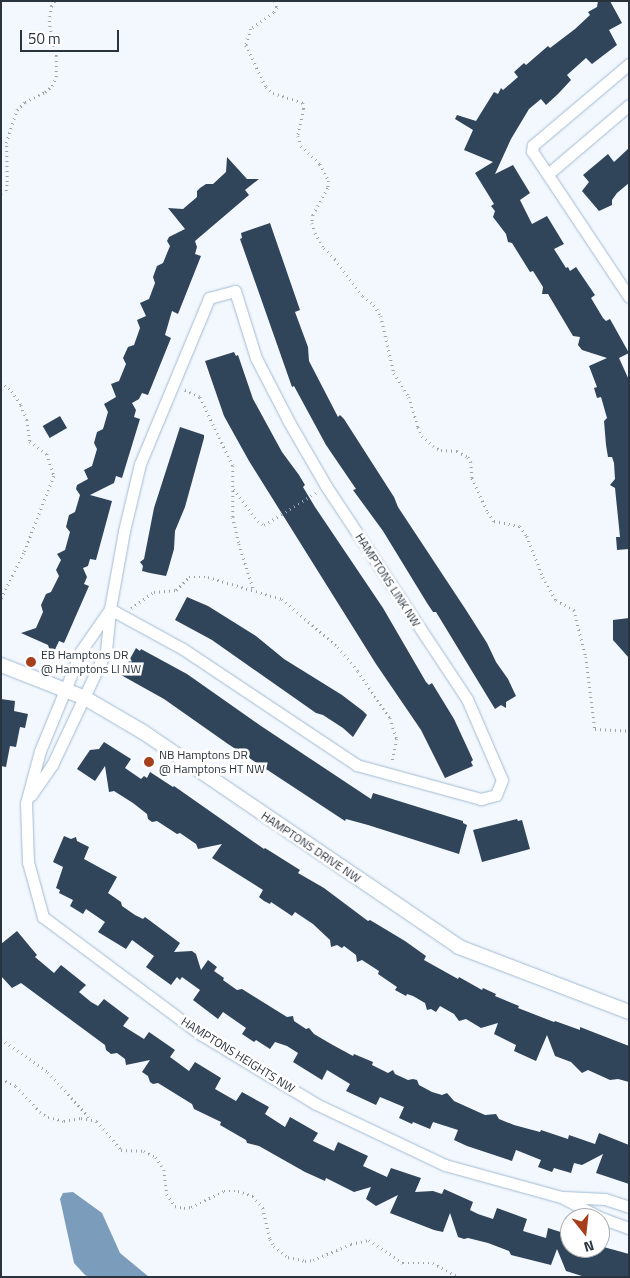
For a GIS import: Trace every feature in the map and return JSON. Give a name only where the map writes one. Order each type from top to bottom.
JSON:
[{"type":"street","points":[[629,64],[533,145],[532,151],[629,297]]},
{"type":"street","points":[[548,174],[629,105]]},
{"type":"street","name":"HAMPTONS LINK NW","points":[[85,698],[106,651],[110,609],[124,531],[140,464],[209,298],[235,291],[256,358],[289,422],[326,486],[467,699],[502,780],[496,795],[481,799],[357,765],[183,649],[110,609]]},
{"type":"street","name":"HAMPTONS LINK NW","points":[[66,689],[81,651],[110,609]]},
{"type":"street","name":"HAMPTONS DRIVE NW","points":[[1,665],[66,689],[143,732],[459,947],[629,1012]]},
{"type":"street","name":"HAMPTONS HEIGHTS NW","points":[[66,689],[40,751],[26,803],[28,862],[43,917],[200,1034],[316,1104],[445,1165],[561,1197],[601,1218],[629,1228]]},
{"type":"street","points":[[26,803],[52,764],[85,698]]},
{"type":"street","name":"HAMPTONS HEIGHTS NW","points":[[561,1197],[605,1199],[629,1207]]},
{"type":"path","points":[[1,193],[6,191],[6,143],[17,110],[25,102],[45,92],[52,86],[56,76],[56,56],[49,22],[51,6],[55,1]]},
{"type":"path","points":[[274,1],[276,8],[274,13],[251,29],[246,45],[266,87],[273,93],[303,102],[298,136],[301,146],[320,164],[328,181],[328,188],[313,215],[312,223],[315,233],[324,248],[335,259],[363,296],[374,305],[380,316],[394,374],[409,397],[422,436],[433,446],[441,450],[457,451],[468,457],[471,462],[472,478],[494,521],[520,526],[527,536],[543,577],[556,600],[574,610],[586,657],[595,729],[629,731]]},
{"type":"path","points":[[1,382],[12,391],[21,406],[27,420],[30,441],[47,454],[54,476],[53,483],[45,495],[24,553],[1,599]]},
{"type":"path","points":[[172,385],[200,397],[233,466],[233,517],[239,544],[254,591]]},
{"type":"path","points":[[233,488],[258,521],[264,525],[326,486]]},
{"type":"path","points":[[123,616],[154,592],[176,590],[189,577],[208,577],[282,599],[338,648],[358,671],[390,718],[397,739],[394,757],[386,773]]},
{"type":"path","points":[[1,1039],[48,1072],[90,1118],[100,1123],[121,1150],[144,1150],[159,1159],[164,1170],[167,1194],[175,1206],[190,1207],[224,1191],[238,1190],[253,1196],[263,1208],[270,1239],[274,1246],[288,1256],[313,1260],[360,1240],[369,1240],[403,1263],[433,1263],[458,1277]]},
{"type":"path","points":[[1,1079],[16,1086],[40,1112],[48,1117],[64,1121],[90,1118]]},
{"type":"water","points":[[73,1192],[102,1213],[120,1253],[149,1277],[90,1277],[85,1275],[74,1263],[60,1199],[63,1193]]},
{"type":"building","points":[[598,1],[610,1],[622,23],[609,30],[617,45],[592,64],[586,58],[567,75],[571,80],[546,105],[541,99],[529,109],[511,139],[495,174],[513,165],[530,193],[520,200],[532,224],[547,216],[564,244],[554,249],[566,268],[568,267],[570,271],[576,267],[595,295],[591,298],[603,318],[606,321],[610,319],[629,353],[619,358],[629,380],[629,549],[617,550],[616,537],[620,537],[615,488],[610,485],[615,479],[614,463],[612,457],[608,457],[606,445],[604,421],[607,418],[601,397],[597,398],[594,388],[597,387],[589,366],[607,358],[582,350],[578,345],[580,337],[573,336],[548,294],[542,294],[543,287],[533,271],[530,272],[512,243],[508,242],[506,234],[493,217],[495,211],[491,206],[494,204],[475,173],[493,162],[464,150],[473,130],[455,119],[457,115],[476,121],[494,92],[498,94],[501,88],[503,90],[518,77],[514,72],[524,63],[526,65],[548,46],[550,48],[575,29],[590,15],[588,12],[597,7]]},
{"type":"building","points":[[629,148],[629,183],[617,193],[612,200],[612,205],[599,211],[582,191],[589,182],[583,175],[608,154],[614,162]]},
{"type":"building","points":[[227,157],[247,179],[259,179],[245,190],[249,195],[195,241],[197,247],[195,254],[201,256],[178,314],[172,311],[165,335],[171,338],[148,395],[142,393],[139,399],[132,403],[136,410],[134,417],[140,419],[122,478],[116,476],[114,483],[90,495],[112,501],[96,560],[90,559],[88,566],[83,568],[87,577],[84,584],[89,586],[64,643],[59,641],[52,656],[48,645],[21,633],[36,628],[43,612],[41,605],[46,594],[51,592],[59,576],[56,570],[61,560],[57,554],[65,550],[70,532],[66,527],[69,515],[75,512],[80,495],[76,489],[77,485],[88,479],[84,470],[92,466],[97,449],[94,443],[97,432],[103,429],[108,412],[104,404],[116,397],[111,384],[119,381],[126,364],[123,358],[128,347],[134,345],[140,328],[137,320],[146,316],[140,303],[149,299],[155,283],[153,277],[157,266],[163,263],[170,246],[167,241],[169,237],[185,229],[168,208],[183,209],[197,197],[197,191],[200,188],[206,184],[213,184],[226,172]]},
{"type":"building","points":[[270,223],[300,310],[295,312],[308,347],[309,361],[338,417],[340,415],[344,419],[508,679],[516,696],[506,702],[506,708],[501,705],[495,709],[436,612],[433,612],[383,531],[353,490],[356,489],[326,445],[294,386],[292,387],[240,239],[242,238],[241,233]]},
{"type":"building","points":[[234,352],[236,356],[238,355],[253,399],[282,452],[305,485],[303,487],[315,507],[383,608],[426,682],[429,685],[432,683],[454,719],[473,760],[471,762],[473,766],[445,778],[421,730],[376,664],[249,461],[224,416],[205,361]]},
{"type":"building","points":[[60,416],[67,428],[50,438],[43,426]]},
{"type":"building","points":[[180,427],[204,435],[204,438],[185,507],[175,531],[174,549],[166,576],[142,571],[143,566],[140,562],[144,559],[154,508]]},
{"type":"building","points":[[187,597],[208,606],[256,636],[284,659],[342,695],[363,711],[367,715],[353,737],[343,728],[323,715],[316,713],[212,640],[175,620]]},
{"type":"building","points":[[629,618],[629,658],[613,640],[613,620]]},
{"type":"building","points":[[136,648],[187,674],[371,799],[373,793],[463,821],[467,825],[459,854],[368,825],[346,819],[345,821],[228,744],[164,699],[121,675]]},
{"type":"building","points":[[1,699],[15,701],[14,711],[28,714],[25,728],[20,727],[16,747],[10,746],[6,767],[1,766]]},
{"type":"building","points":[[104,742],[131,759],[125,768],[141,779],[144,776],[147,778],[150,772],[174,786],[264,849],[300,870],[298,873],[324,888],[368,921],[370,920],[405,941],[426,956],[424,960],[458,979],[459,977],[482,990],[483,988],[496,994],[495,996],[519,1006],[518,1008],[580,1030],[580,1027],[629,1046],[629,1082],[618,1079],[610,1080],[588,1070],[582,1073],[571,1062],[555,1056],[547,1035],[536,1061],[514,1051],[516,1045],[494,1034],[498,1023],[481,1028],[466,1019],[459,1021],[454,1014],[440,1006],[436,1012],[431,1009],[427,1010],[425,1003],[413,996],[407,994],[406,996],[395,990],[397,987],[378,974],[379,971],[362,960],[357,962],[356,955],[344,946],[342,948],[337,945],[331,947],[330,940],[313,924],[295,912],[292,916],[271,902],[270,904],[264,901],[259,897],[263,890],[212,858],[222,844],[198,849],[196,844],[180,833],[177,834],[157,821],[152,822],[148,819],[147,814],[133,803],[114,791],[109,792],[105,766],[95,781],[77,769],[90,750],[99,749]]},
{"type":"building","points":[[517,819],[518,821],[522,820],[530,849],[482,862],[473,830]]},
{"type":"building","points":[[64,836],[71,839],[76,837],[77,841],[89,847],[84,859],[117,877],[108,893],[121,902],[122,906],[143,919],[145,917],[180,943],[174,952],[192,951],[196,954],[201,970],[208,960],[217,967],[214,971],[237,990],[242,989],[287,1017],[293,1016],[294,1021],[306,1029],[309,1028],[314,1034],[331,1044],[353,1056],[354,1054],[373,1062],[372,1065],[388,1073],[393,1070],[395,1074],[408,1080],[417,1080],[419,1085],[432,1092],[442,1095],[447,1093],[454,1101],[485,1115],[496,1114],[499,1119],[514,1125],[540,1132],[541,1130],[568,1139],[569,1135],[595,1144],[599,1133],[629,1145],[629,1184],[596,1173],[603,1154],[582,1165],[574,1163],[571,1173],[554,1168],[552,1172],[538,1167],[541,1160],[516,1150],[512,1161],[467,1146],[454,1140],[458,1130],[433,1122],[430,1129],[413,1122],[412,1124],[399,1118],[404,1107],[380,1097],[376,1105],[346,1091],[350,1084],[327,1070],[322,1080],[293,1062],[298,1053],[287,1046],[275,1042],[270,1049],[256,1040],[254,1042],[242,1034],[246,1028],[223,1012],[218,1019],[193,1000],[200,990],[182,977],[180,980],[177,977],[171,985],[146,967],[154,956],[132,940],[126,949],[98,932],[105,922],[86,909],[83,914],[70,906],[73,900],[59,893],[60,890],[56,888],[63,867],[53,862]]},
{"type":"building","points":[[17,931],[37,955],[35,957],[54,973],[61,965],[86,985],[79,992],[91,1002],[98,1006],[104,999],[129,1018],[123,1026],[144,1039],[149,1032],[175,1050],[170,1057],[189,1071],[195,1062],[221,1078],[215,1089],[236,1101],[242,1092],[269,1107],[265,1114],[285,1127],[290,1117],[318,1133],[313,1141],[334,1151],[338,1142],[368,1156],[363,1166],[387,1177],[391,1168],[421,1178],[415,1192],[433,1191],[442,1194],[444,1189],[473,1202],[470,1210],[478,1214],[493,1219],[497,1208],[527,1219],[523,1231],[546,1238],[548,1228],[560,1232],[560,1256],[557,1249],[551,1265],[511,1255],[509,1251],[488,1243],[458,1237],[450,1213],[443,1232],[434,1230],[390,1213],[398,1195],[376,1206],[366,1199],[371,1187],[354,1192],[326,1178],[325,1181],[305,1172],[259,1146],[247,1143],[246,1140],[220,1125],[221,1122],[194,1109],[192,1104],[158,1083],[153,1084],[150,1082],[148,1076],[142,1072],[150,1060],[126,1065],[125,1059],[117,1053],[111,1054],[106,1050],[105,1045],[21,983],[12,988],[1,976],[1,944]]},
{"type":"building","points":[[610,1249],[629,1254],[629,1277],[585,1277],[566,1271],[561,1258],[610,1258]]},
{"type":"place","name":"EB Hamptons DR @ Hamptons LI NW","points":[[31,662]]},
{"type":"place","name":"NB Hamptons DR @ Hamptons HT NW","points":[[149,762]]}]
